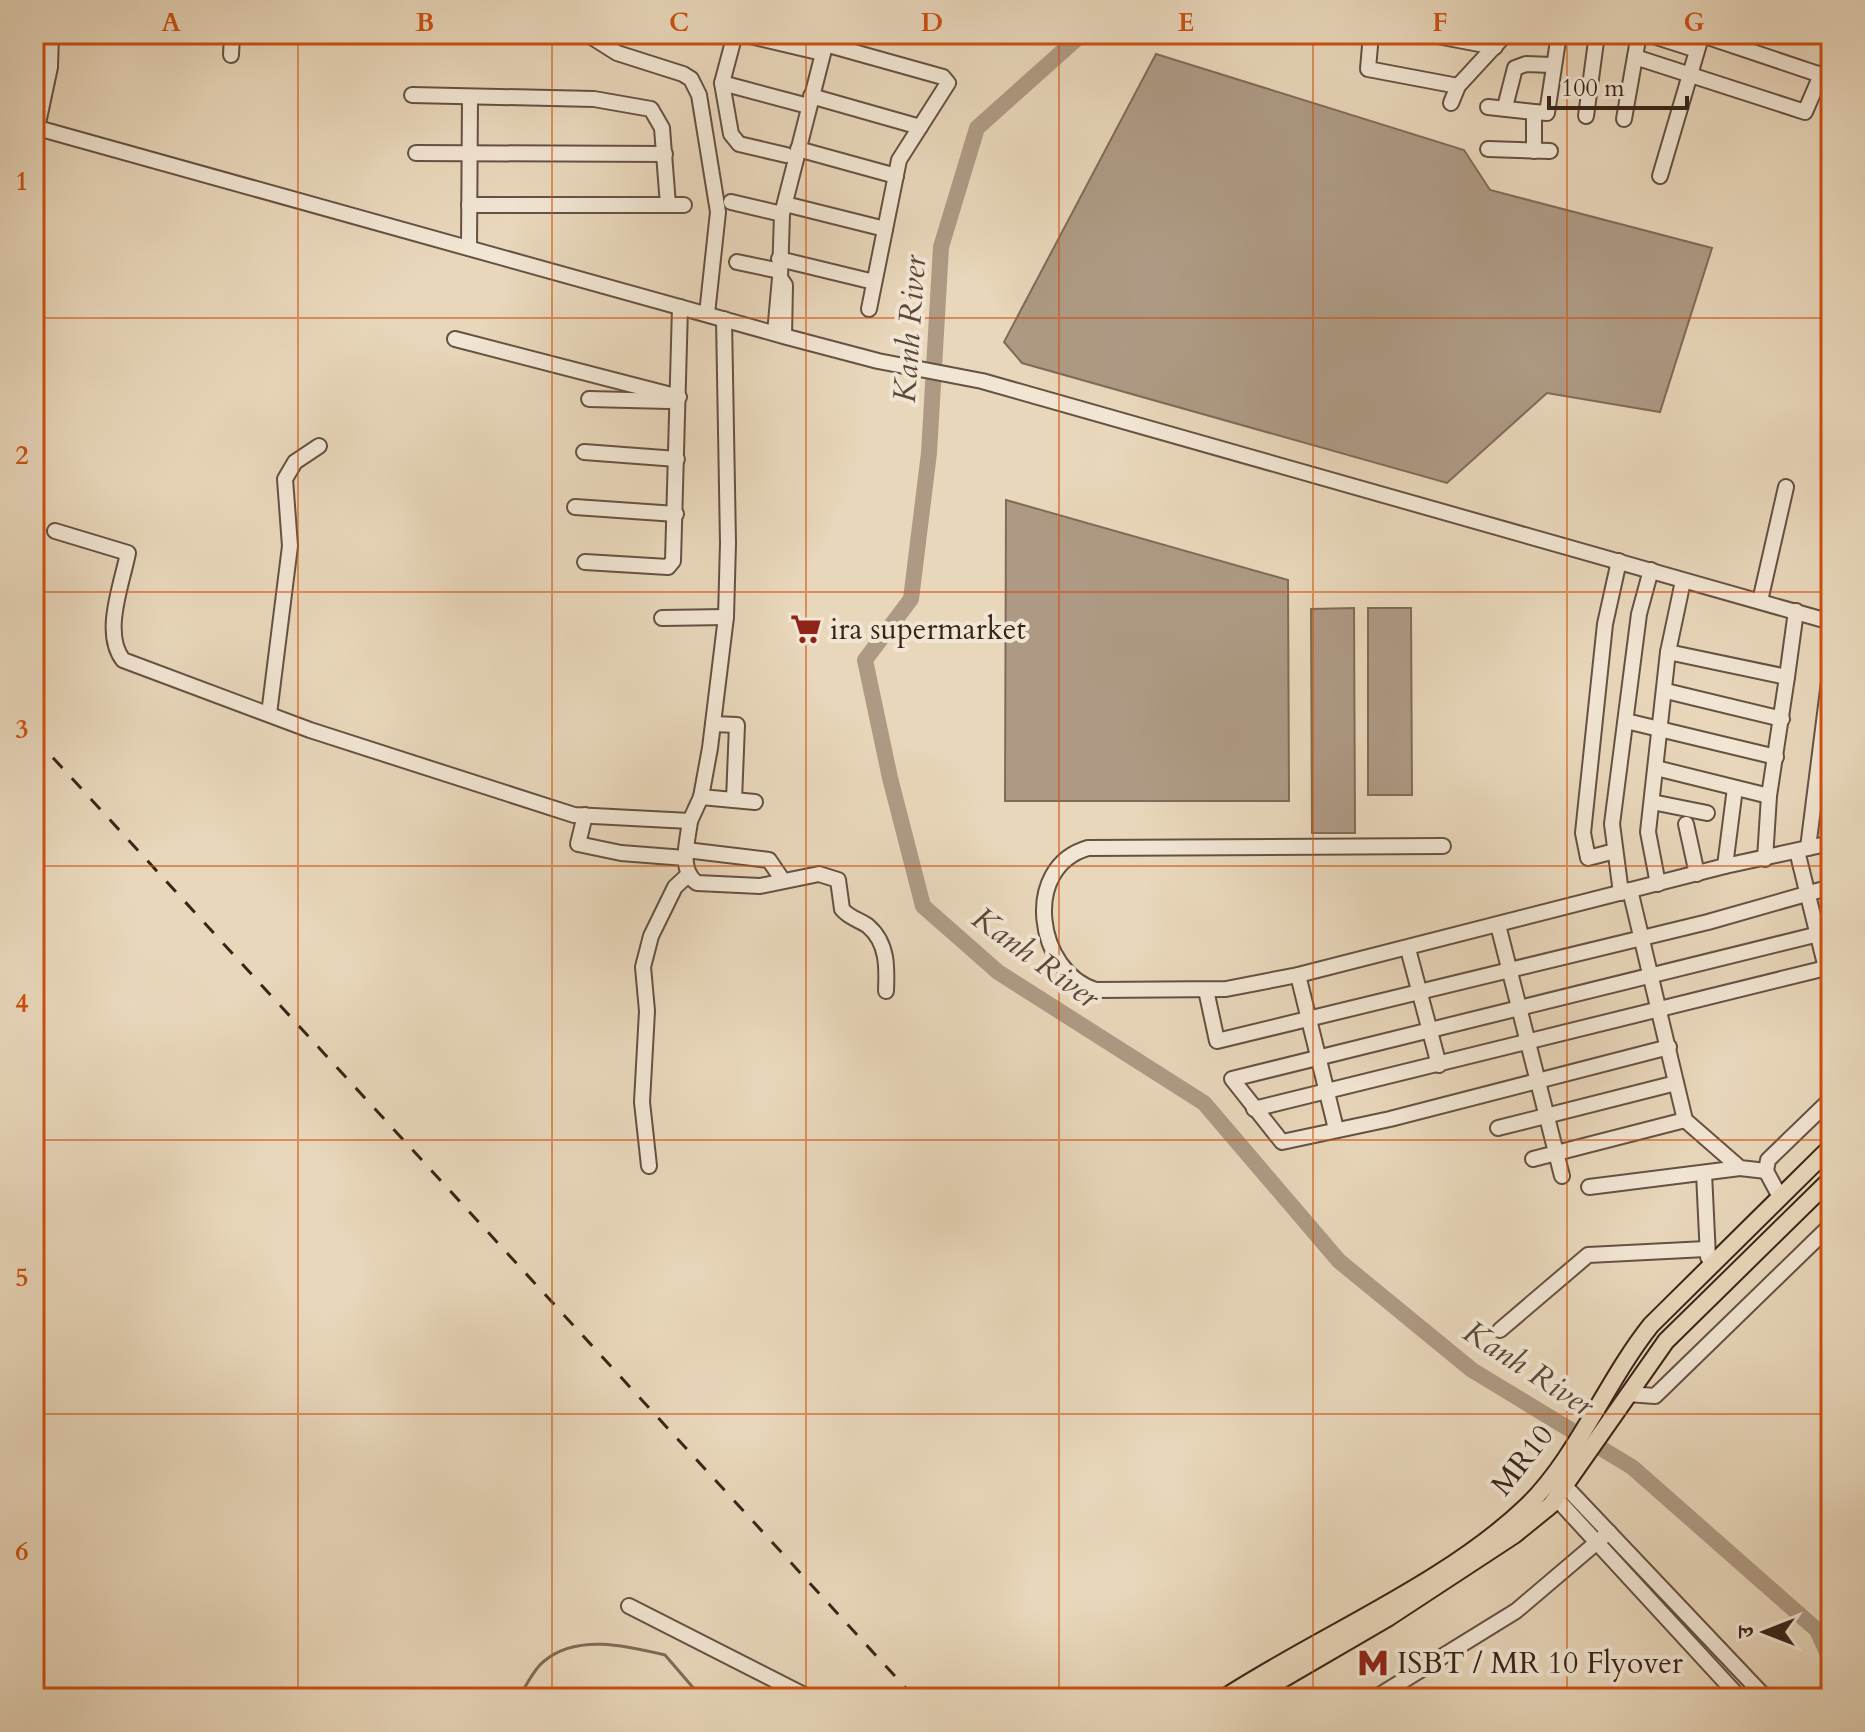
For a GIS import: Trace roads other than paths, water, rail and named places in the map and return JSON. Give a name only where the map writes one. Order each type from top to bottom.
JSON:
[{"type":"main road","name":"MR10","points":[[1250,1693],[1466,1555],[1527,1506],[1559,1466],[1605,1390],[1651,1325],[1831,1147]]},
{"type":"main road","name":"MR10","points":[[1224,1698],[1250,1693],[1402,1609],[1514,1535],[1565,1486],[1666,1341],[1831,1179]]},
{"type":"street","points":[[51,34],[50,67],[36,127],[779,335],[878,361],[982,381],[1831,622]]},
{"type":"street","points":[[231,55],[232,34]]},
{"type":"street","points":[[587,34],[617,53],[683,74],[691,79],[699,95],[718,212],[707,314]]},
{"type":"street","points":[[735,34],[722,83],[729,126],[735,141],[896,176]]},
{"type":"street","points":[[742,34],[825,44],[947,79],[946,87],[901,156],[869,309]]},
{"type":"street","points":[[1371,34],[1368,69],[1458,86]]},
{"type":"street","points":[[1427,34],[1495,47]]},
{"type":"street","points":[[1451,103],[1458,86],[1506,34]]},
{"type":"street","points":[[1488,107],[1547,113],[1559,34]]},
{"type":"street","points":[[1586,116],[1597,34]]},
{"type":"street","points":[[1624,119],[1639,34]]},
{"type":"street","points":[[1647,34],[1697,50]]},
{"type":"street","points":[[1635,57],[1688,74],[1805,112],[1826,70],[1702,35],[1688,74],[1660,176]]},
{"type":"street","points":[[779,335],[784,209],[792,152],[825,44]]},
{"type":"street","points":[[1505,107],[1515,68],[1526,64],[1552,65]]},
{"type":"street","points":[[722,83],[920,127]]},
{"type":"street","points":[[412,95],[594,99],[641,106],[657,115],[665,154],[668,205]]},
{"type":"street","points":[[469,248],[470,97]]},
{"type":"street","points":[[1534,112],[1534,151]]},
{"type":"street","points":[[1488,149],[1550,151]]},
{"type":"street","points":[[416,153],[665,154]]},
{"type":"street","points":[[731,202],[885,229]]},
{"type":"street","points":[[469,205],[684,205]]},
{"type":"street","points":[[737,262],[874,282]]},
{"type":"street","points":[[585,562],[668,567],[675,553],[680,307]]},
{"type":"street","points":[[724,319],[728,543],[726,617],[701,797],[690,821],[686,854],[689,874],[697,883],[746,887],[819,874],[838,880],[842,909],[870,927],[882,943],[887,968],[886,991]]},
{"type":"street","points":[[455,339],[678,399]]},
{"type":"street","points":[[589,399],[678,399]]},
{"type":"street","points":[[269,714],[290,546],[285,479],[295,462],[319,446]]},
{"type":"street","points":[[584,452],[677,459]]},
{"type":"street","points":[[1760,601],[1786,487]]},
{"type":"street","points":[[575,507],[676,514]]},
{"type":"street","points":[[55,531],[128,553],[114,624],[116,651],[123,660],[436,772],[585,815],[690,821]]},
{"type":"street","points":[[1615,851],[1588,858],[1583,833],[1605,624],[1619,561]]},
{"type":"street","points":[[1651,570],[1639,614],[1612,824],[1615,851],[1651,974],[1685,1120],[1740,1168]]},
{"type":"street","points":[[1658,884],[1648,832],[1668,652],[1683,581]]},
{"type":"street","points":[[1765,859],[1769,796],[1796,611]]},
{"type":"street","points":[[662,618],[726,617]]},
{"type":"street","points":[[1668,652],[1787,677]]},
{"type":"street","points":[[1254,1109],[1828,968],[1824,932],[1807,892],[1802,849],[1831,666]]},
{"type":"street","points":[[1666,691],[1782,719]]},
{"type":"street","points":[[1626,721],[1776,757]]},
{"type":"street","points":[[713,724],[737,725],[734,800]]},
{"type":"street","points":[[1656,768],[1769,796]]},
{"type":"street","points":[[1725,866],[1735,788]]},
{"type":"street","points":[[701,797],[755,802]]},
{"type":"street","points":[[1652,802],[1707,813]]},
{"type":"street","points":[[585,815],[578,844],[621,853],[769,860],[782,879]]},
{"type":"street","points":[[1686,824],[1697,874]]},
{"type":"street","points":[[1443,846],[1088,848],[1062,860],[1046,891],[1044,918],[1048,942],[1063,970],[1078,985],[1096,990],[1206,990],[1298,975],[1725,866],[1831,843]]},
{"type":"street","points":[[649,1166],[642,1102],[647,1011],[643,967],[651,936],[675,887],[689,874]]},
{"type":"street","points":[[1206,990],[1217,1041],[1708,922],[1831,887]]},
{"type":"street","points":[[1498,925],[1562,1176]]},
{"type":"street","points":[[1669,1047],[1390,1119],[1282,1142],[1232,1079],[1824,932]]},
{"type":"street","points":[[1408,949],[1427,1030],[1439,1065]]},
{"type":"street","points":[[1298,975],[1336,1129]]},
{"type":"street","points":[[1498,1128],[1676,1083]]},
{"type":"street","points":[[1780,1197],[1766,1171],[1768,1160],[1831,1099]]},
{"type":"street","points":[[1533,1159],[1685,1120]]},
{"type":"street","points":[[1589,1187],[1740,1168],[1766,1171]]},
{"type":"street","points":[[1704,1173],[1706,1249],[1711,1269]]},
{"type":"street","points":[[1623,1401],[1655,1396],[1831,1225]]},
{"type":"street","points":[[1500,1330],[1588,1255],[1706,1249]]},
{"type":"street","points":[[1565,1486],[1766,1698]]},
{"type":"street","points":[[1565,1486],[1597,1544],[1740,1698]]},
{"type":"street","points":[[1375,1698],[1516,1611],[1609,1532]]},
{"type":"street","points":[[629,1606],[810,1698]]},
{"type":"waterway","name":"Kanh River","points":[[1082,34],[977,128],[941,247],[929,453],[911,599],[865,660],[890,778],[923,906],[998,972],[1204,1103],[1339,1261],[1472,1370],[1632,1467],[1817,1630],[1831,1661]]},
{"type":"waterway","points":[[518,1698],[539,1665],[556,1653],[571,1647],[602,1644],[665,1655],[702,1698]]},
{"type":"railway","points":[[34,737],[915,1698]]},
{"type":"place","name":"ira supermarket","points":[[806,629]]},
{"type":"place","name":"ISBT / MR 10 Flyover","points":[[1373,1663]]}]
